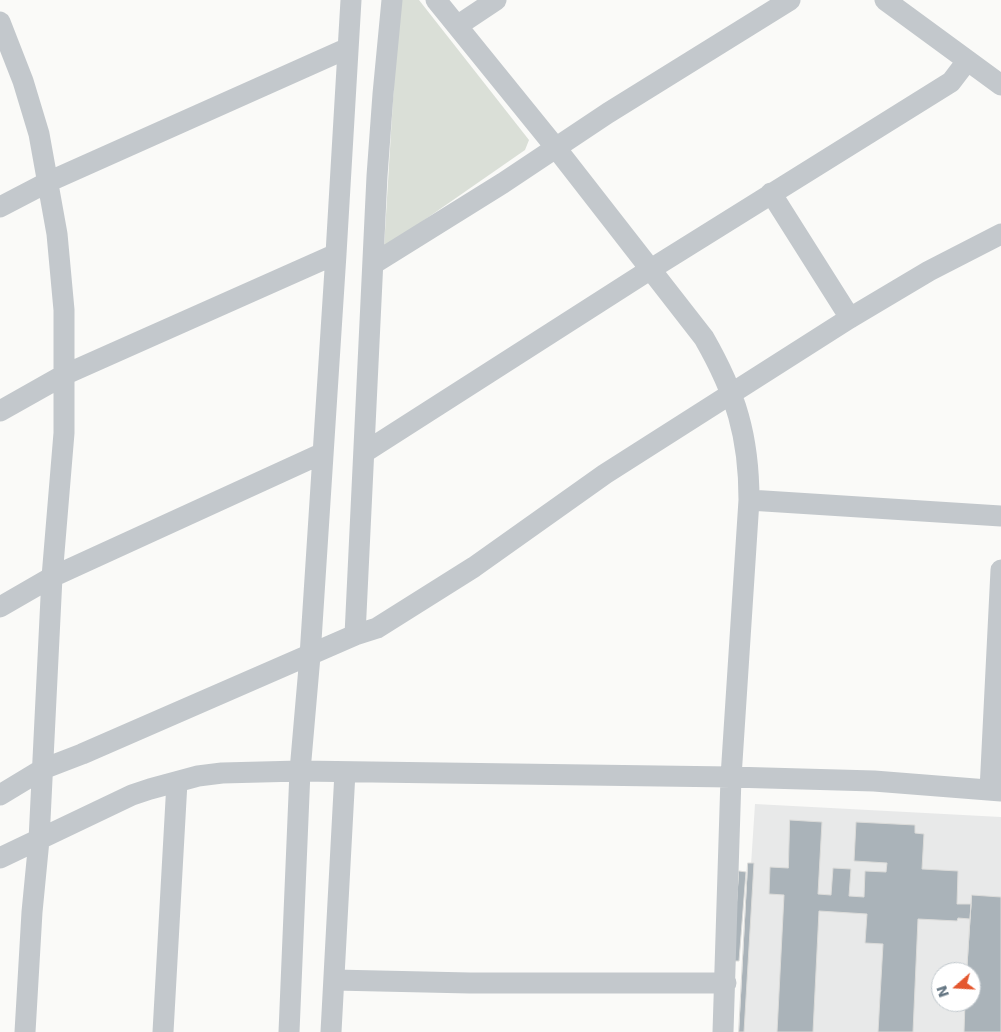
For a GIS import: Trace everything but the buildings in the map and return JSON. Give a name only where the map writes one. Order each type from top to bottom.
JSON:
[{"type":"street","points":[[289,1032],[300,771],[310,656],[350,0]]},
{"type":"street","points":[[355,636],[373,264],[383,94],[392,0]]},
{"type":"street","points":[[436,0],[556,148],[704,338],[719,364],[732,393],[740,419],[746,449],[749,500],[731,777],[723,1032]]},
{"type":"street","points":[[457,26],[496,0]]},
{"type":"street","points":[[373,264],[790,0]]},
{"type":"street","points":[[885,0],[1001,85]]},
{"type":"street","points":[[0,22],[23,81],[39,134],[57,234],[63,300],[64,433],[52,577],[39,840],[32,912],[25,1032]]},
{"type":"street","points":[[0,207],[48,182],[348,48]]},
{"type":"street","points":[[365,452],[771,193],[951,82],[967,61]]},
{"type":"street","points":[[771,193],[850,318]]},
{"type":"street","points":[[0,795],[43,770],[377,628],[474,567],[605,474],[850,318],[929,271],[1001,234]]},
{"type":"street","points":[[0,411],[64,375],[336,254]]},
{"type":"street","points":[[0,607],[52,577],[323,453]]},
{"type":"street","points":[[749,500],[1001,516]]},
{"type":"street","points":[[0,858],[132,795],[177,782],[222,773],[300,771],[731,777],[874,781],[995,790],[1001,570]]},
{"type":"street","points":[[331,1032],[344,772]]},
{"type":"street","points":[[163,1032],[177,782]]},
{"type":"street","points":[[334,980],[490,983],[726,983]]},
{"type":"shaded area","points":[[399,0],[419,0],[529,140],[525,150],[384,248]]},
{"type":"shaded area","points":[[755,804],[1001,817],[1001,1032],[740,1032]]}]
